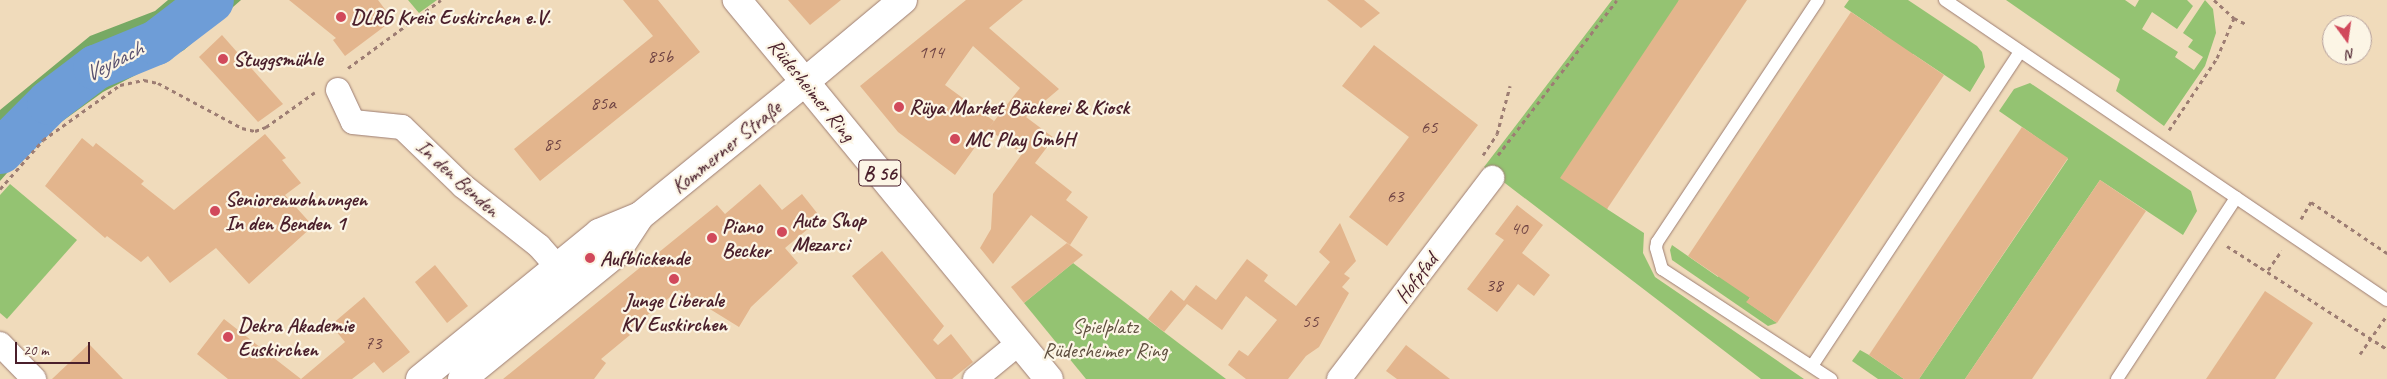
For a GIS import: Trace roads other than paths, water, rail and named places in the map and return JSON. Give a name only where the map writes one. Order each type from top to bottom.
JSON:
[{"type":"street","name":"Rüdesheimer Ring","points":[[737,0],[1049,379]]},
{"type":"street","name":"Kommerner Straße","points":[[420,379],[599,233],[640,216],[903,0]]},
{"type":"street","name":"In den Benden","points":[[336,82],[354,122],[402,127],[463,186],[539,246],[575,287]]},
{"type":"street","name":"Hofpfad","points":[[1346,376],[1487,168]]},
{"type":"street","name":"Kommerner Straße","points":[[462,379],[615,254],[640,216]]},
{"type":"street","points":[[975,379],[1019,343]]},
{"type":"street","points":[[0,344],[34,379]]},
{"type":"lane","points":[[1818,0],[1657,242],[1656,248],[1662,269],[1831,379]]},
{"type":"lane","points":[[1945,0],[2387,300]]},
{"type":"lane","points":[[1812,366],[2020,52]]},
{"type":"lane","points":[[2117,379],[2236,198]]},
{"type":"waterway","name":"Veybach","points":[[0,151],[49,102],[95,67],[156,42],[211,0]]},
{"type":"place","name":"DLRG Kreis Euskirchen e.V.","points":[[341,17]]},
{"type":"place","name":"Stuggsmühle","points":[[223,59]]},
{"type":"place","name":"Rüya Market Bäckerei & Kiosk","points":[[899,107]]},
{"type":"place","name":"MC Play GmbH","points":[[955,139]]},
{"type":"place","name":"Seniorenwohnungen In den Benden 1","points":[[215,211]]},
{"type":"place","name":"Auto Shop Mezarci","points":[[782,232]]},
{"type":"place","name":"Piano Becker","points":[[712,238]]},
{"type":"place","name":"Aufblickende","points":[[590,258]]},
{"type":"place","name":"Junge Liberale KV Euskirchen","points":[[674,279]]},
{"type":"place","name":"Dekra Akademie Euskirchen","points":[[228,337]]},
{"type":"park label","name":"Spielplatz Rüdesheimer Ring","points":[[1105,338]]}]
